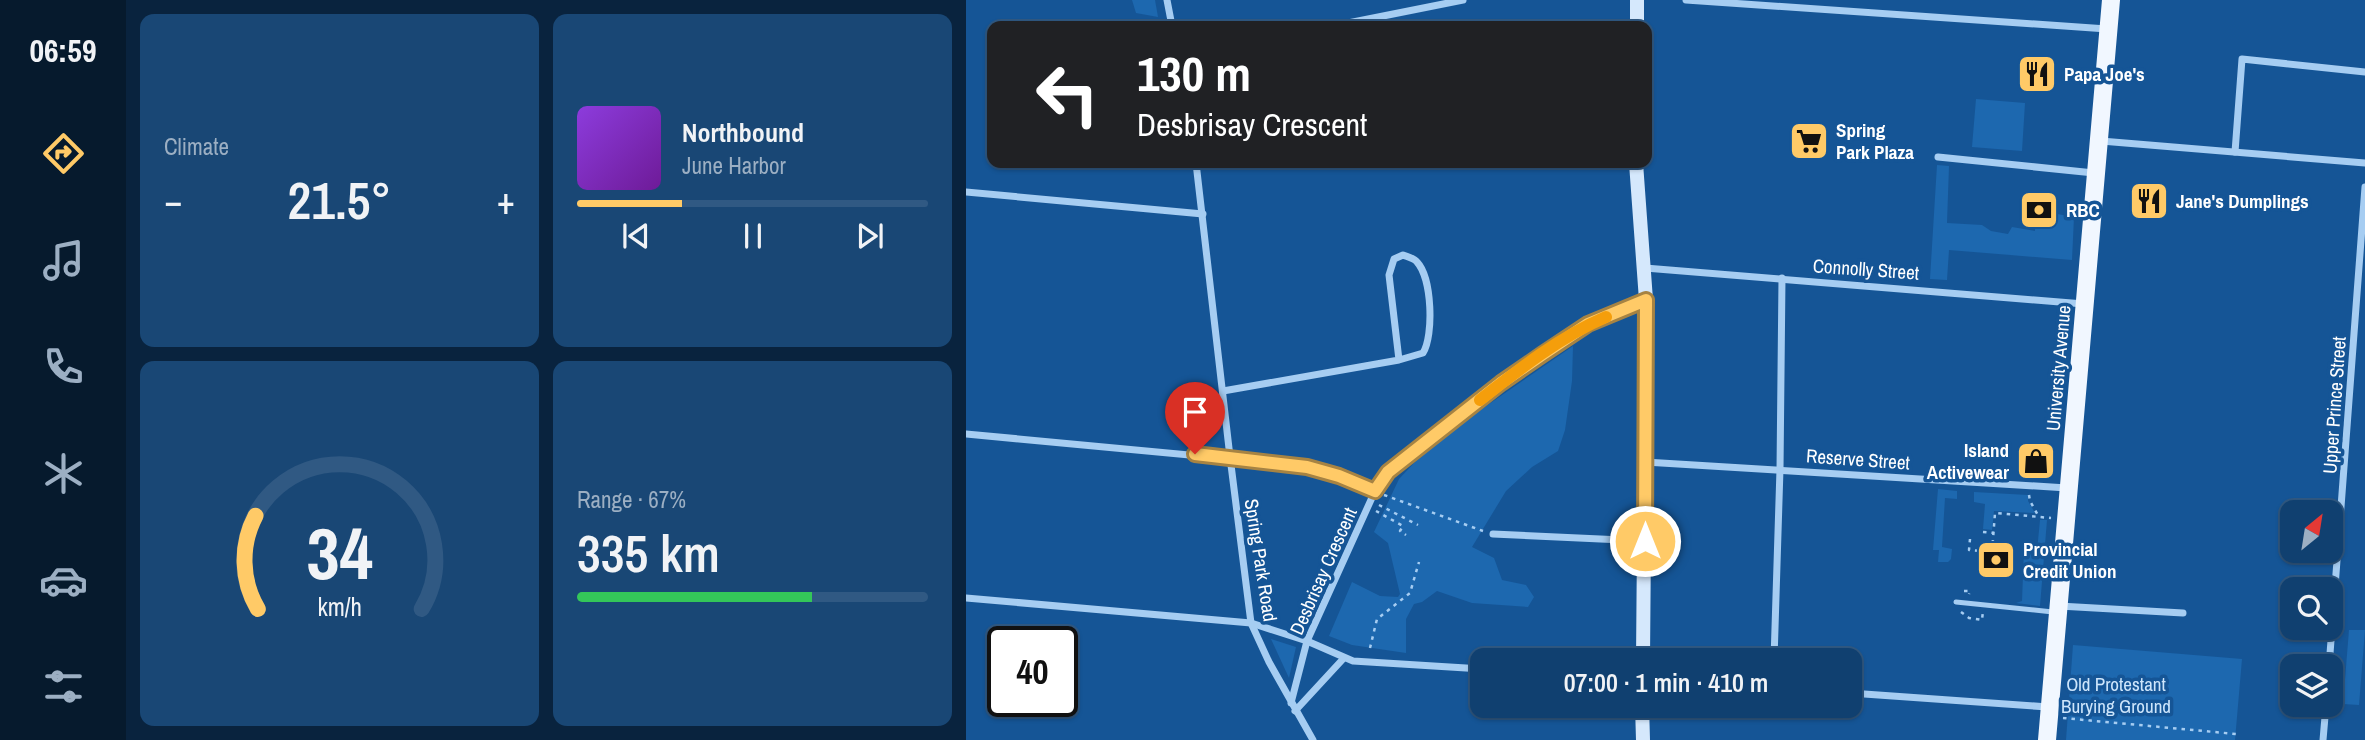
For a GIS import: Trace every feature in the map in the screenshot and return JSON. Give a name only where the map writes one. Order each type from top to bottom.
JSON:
[{"type":"main road","name":"University Avenue","points":[[2047,740],[2054,712],[2058,609],[2110,0]]},
{"type":"street","points":[[1167,0],[1169,21]]},
{"type":"street","points":[[1358,21],[1463,0]]},
{"type":"street","points":[[1637,0],[1637,21]]},
{"type":"street","points":[[1686,0],[2108,29]]},
{"type":"street","points":[[2235,152],[2242,59],[2365,72]]},
{"type":"street","points":[[2099,141],[2365,163]]},
{"type":"street","points":[[1938,157],[2097,173]]},
{"type":"street","name":"Spring Park Road","points":[[1197,168],[1251,623],[1293,707],[1314,740]]},
{"type":"street","points":[[1636,168],[1646,300],[1643,648]]},
{"type":"street","name":"Upper Prince Street","points":[[2330,654],[2365,187]]},
{"type":"street","points":[[966,192],[1203,214]]},
{"type":"street","points":[[1223,391],[1399,360],[1423,353],[1428,345],[1430,318],[1422,269],[1415,260],[1403,255],[1394,259],[1389,275],[1399,360]]},
{"type":"street","name":"Connolly Street","points":[[1645,268],[2084,304]]},
{"type":"street","points":[[1773,648],[1780,469],[1782,278]]},
{"type":"street","name":"Desbrisay Crescent","points":[[1293,707],[1307,641],[1375,491],[1388,472],[1501,383],[1588,324],[1646,300]]},
{"type":"street","points":[[966,434],[1230,457],[1307,467],[1339,476],[1375,491]]},
{"type":"street","name":"Reserve Street","points":[[1645,462],[2069,489]]},
{"type":"street","points":[[1493,534],[1645,541]]},
{"type":"street","points":[[966,598],[1251,623],[1307,641],[1343,659],[1470,668]]},
{"type":"street","points":[[2058,609],[2183,612]]},
{"type":"street","points":[[1293,707],[1343,659]]},
{"type":"street","points":[[1862,694],[2054,712]]},
{"type":"street","points":[[2323,740],[2325,717]]},
{"type":"street","points":[[1643,718],[1643,740]]},
{"type":"lane","points":[[1956,602],[2058,609]]},
{"type":"path","points":[[2030,494],[2029,501],[2039,517]]},
{"type":"path","points":[[1384,495],[1493,534]]},
{"type":"path","points":[[1379,505],[1419,525]]},
{"type":"path","points":[[1376,511],[1403,526],[1400,531],[1406,535]]},
{"type":"path","points":[[1992,552],[1995,513],[2053,518]]},
{"type":"path","points":[[1983,532],[1994,533]]},
{"type":"path","points":[[1970,539],[1969,550],[2000,553]]},
{"type":"path","points":[[1370,648],[1377,619],[1410,593],[1419,562]]},
{"type":"path","points":[[2054,712],[2236,734]]},
{"type":"green space","points":[[1132,0],[1155,0],[1158,17],[1136,13]]},
{"type":"green space","points":[[1976,99],[2025,103],[2022,151],[1972,147]]},
{"type":"green space","points":[[1937,165],[1949,166],[1947,223],[1982,225],[1991,231],[2008,234],[2012,227],[2035,231],[2035,223],[2055,225],[2057,214],[2074,217],[2072,260],[1949,250],[1947,280],[1930,279]]},
{"type":"green space","points":[[1573,346],[1572,381],[1565,430],[1558,451],[1532,467],[1506,491],[1472,547],[1494,558],[1502,580],[1526,585],[1534,597],[1528,607],[1472,603],[1437,591],[1422,602],[1414,604],[1406,619],[1406,653],[1352,645],[1329,636],[1352,582],[1380,596],[1398,597],[1400,594],[1388,543],[1374,532],[1399,479],[1463,422]]},
{"type":"green space","points":[[1938,489],[1957,491],[1957,499],[1945,498],[1942,547],[1952,549],[1948,562],[1938,562],[1939,550],[1933,550]]},
{"type":"green space","points":[[1974,492],[2028,495],[2028,501],[2035,513],[1994,511],[1992,530],[1983,529],[1985,504],[1974,502]]},
{"type":"green space","points":[[2040,520],[2047,520],[2040,606],[2016,603],[2022,601],[2024,550],[2037,551]]},
{"type":"green space","points":[[2349,630],[2365,630],[2359,705],[2343,704]]},
{"type":"green space","points":[[1271,639],[1296,647],[1289,678]]},
{"type":"green space","name":"Old Protestant Burying Ground","points":[[2073,645],[2242,659],[2235,740],[2066,740]]},
{"type":"slow traffic","points":[[1480,400],[1588,324],[1606,317]]},
{"type":"place","name":"Papa Joe's","points":[[2037,74]]},
{"type":"place","name":"Spring Park Plaza","points":[[1809,141]]},
{"type":"place","name":"Jane's Dumplings","points":[[2149,201]]},
{"type":"place","name":"RBC","points":[[2039,210]]},
{"type":"place","name":"Island Activewear","points":[[2036,461]]},
{"type":"place","name":"Provincial Credit Union","points":[[1996,560]]},
{"type":"route","points":[[1195,454],[1317,469],[1375,491],[1388,472],[1501,383],[1588,324],[1646,300],[1645,541]]}]
